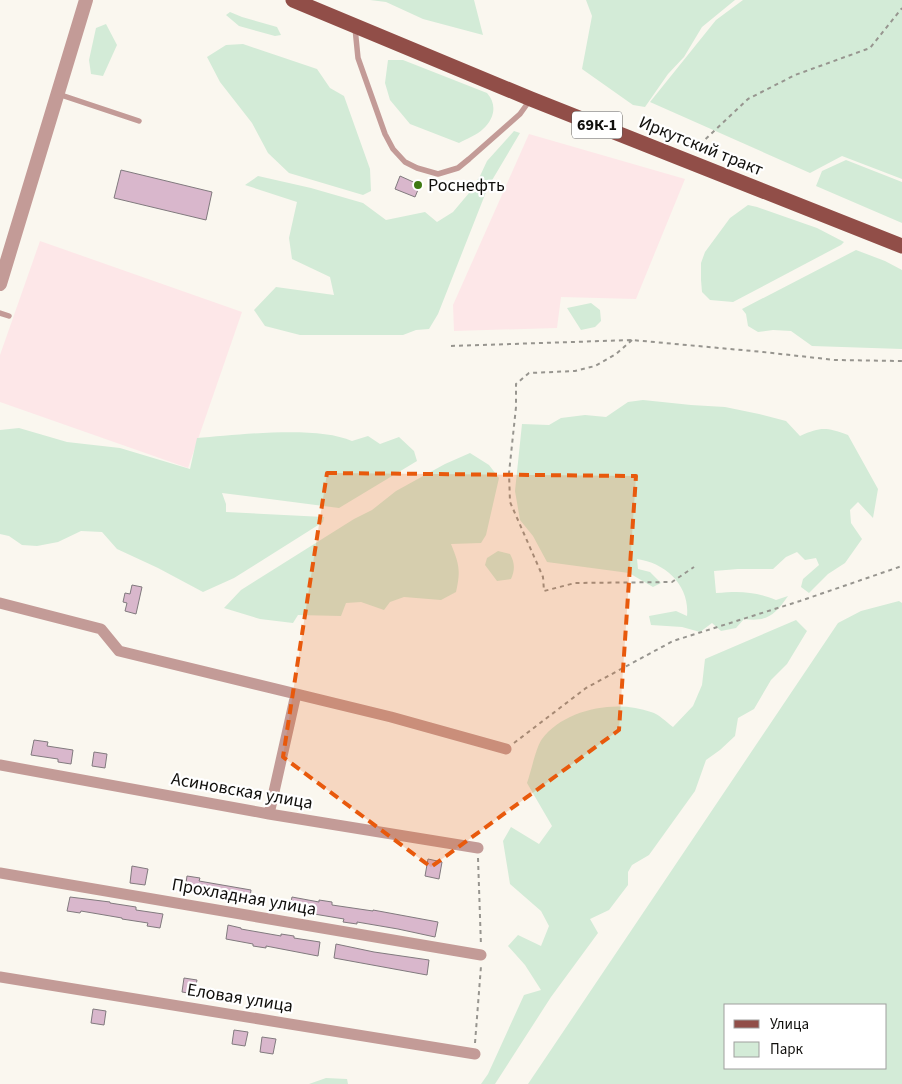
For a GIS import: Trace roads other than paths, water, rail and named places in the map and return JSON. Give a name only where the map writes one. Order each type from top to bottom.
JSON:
[{"type":"main road","name":"Иркутский тракт","points":[[293,0],[531,99],[902,246]]},
{"type":"street","points":[[0,284],[86,0]]},
{"type":"street","points":[[0,603],[101,629],[119,651],[391,717],[506,749]]},
{"type":"street","points":[[269,814],[296,694]]},
{"type":"street","name":"Асиновская улица","points":[[0,766],[269,814],[478,848]]},
{"type":"street","name":"Прохладная улица","points":[[0,873],[481,955]]},
{"type":"street","name":"Еловая улица","points":[[0,977],[475,1054]]},
{"type":"lane","points":[[355,26],[358,58],[385,134],[393,149],[405,162],[417,168],[438,174],[458,168],[520,114],[531,99]]},
{"type":"lane","points":[[57,93],[139,121]]},
{"type":"lane","points":[[0,313],[9,316]]},
{"type":"place","name":"Роснефть","points":[[418,185]]}]
